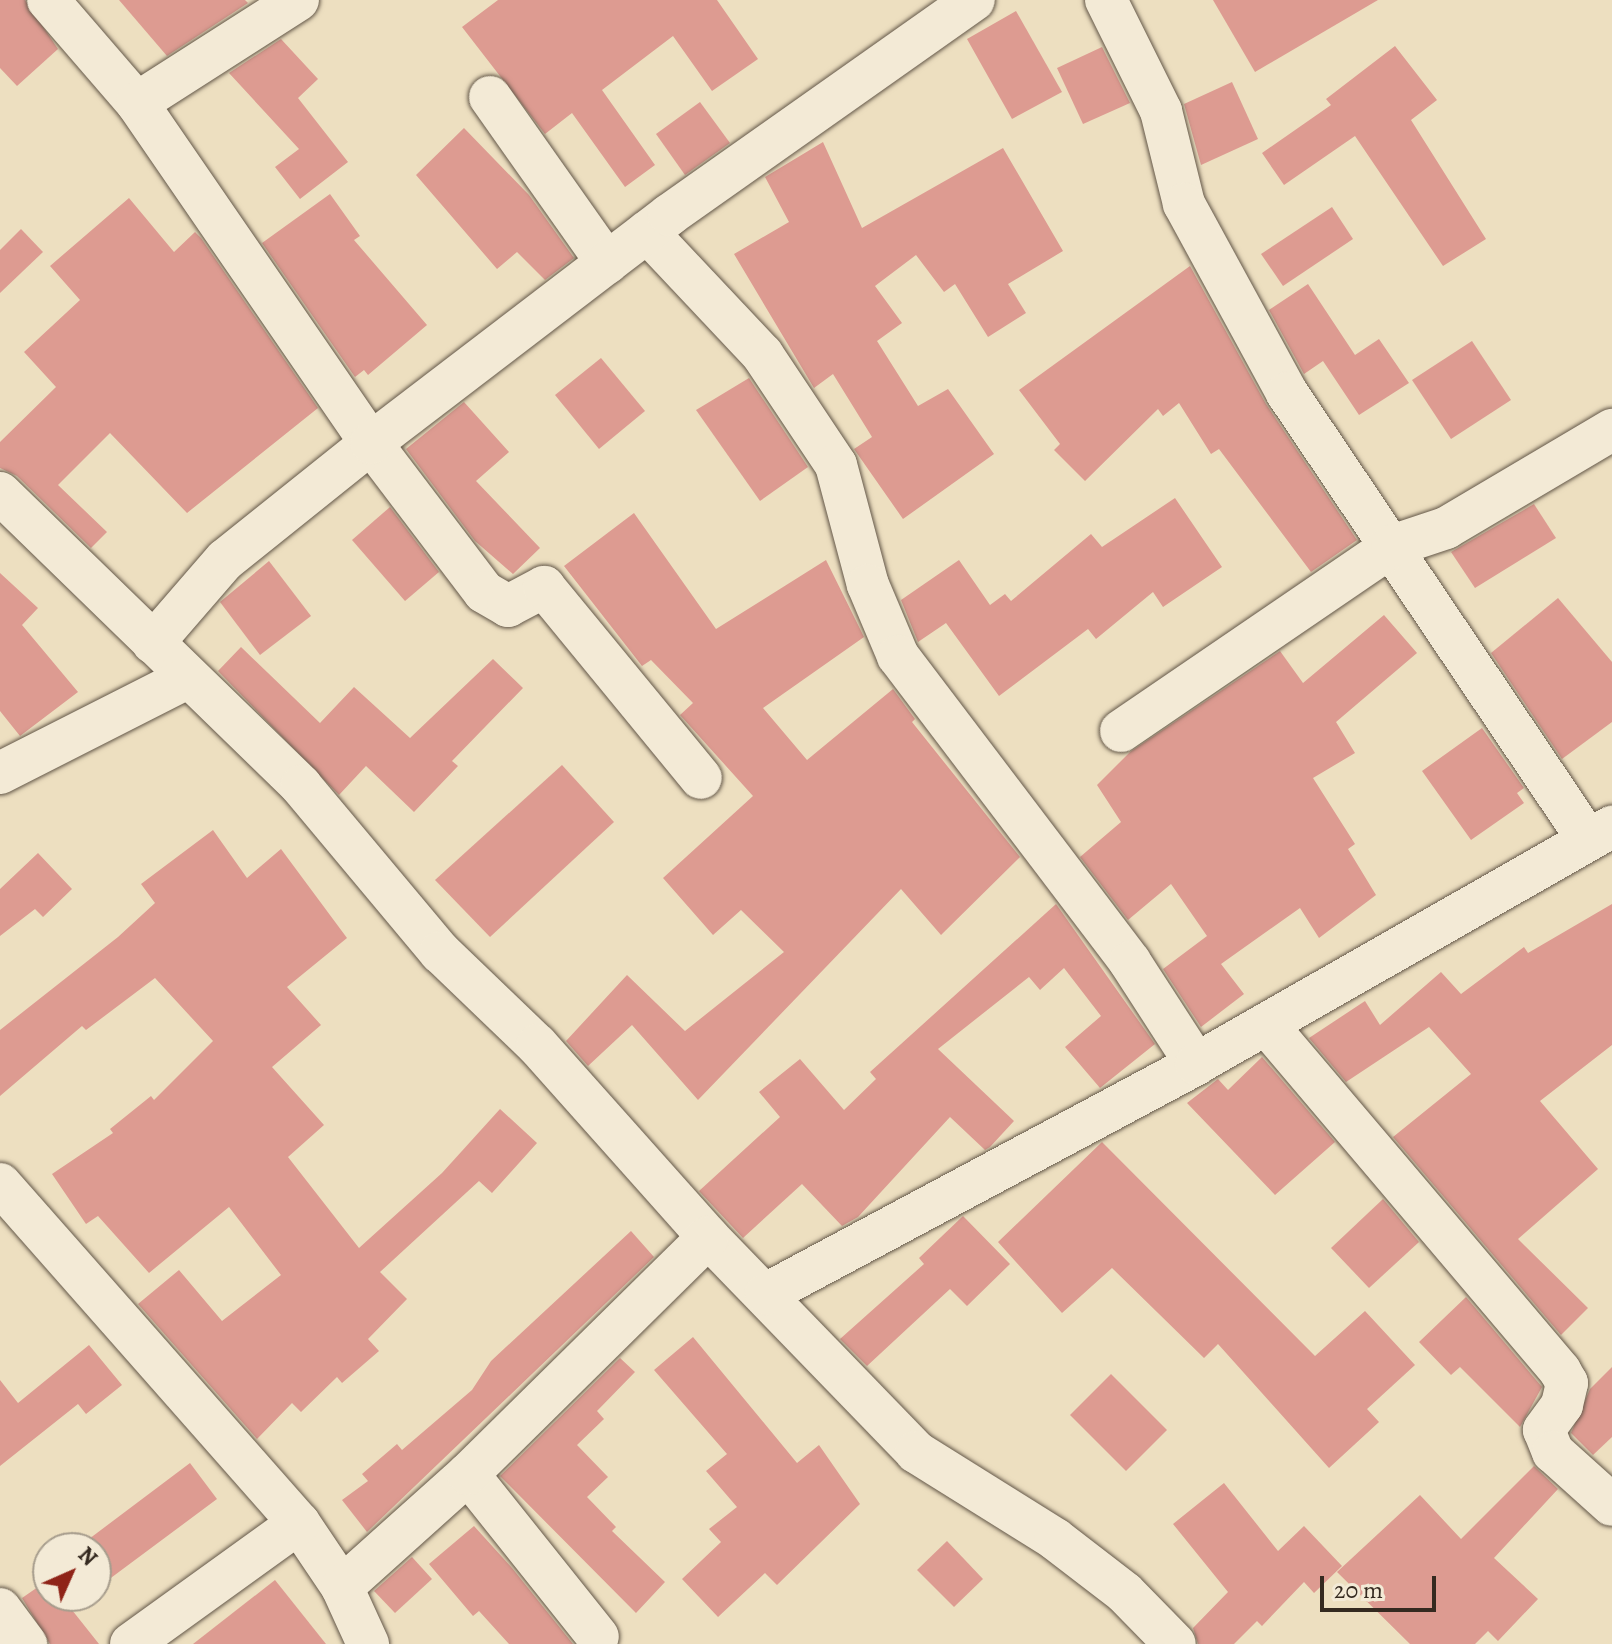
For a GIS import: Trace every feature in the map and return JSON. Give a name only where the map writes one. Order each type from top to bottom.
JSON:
[{"type":"street","points":[[48,0],[137,103],[371,443],[495,603],[508,606],[544,587],[701,778]]},
{"type":"street","points":[[137,103],[298,0]]},
{"type":"street","points":[[153,643],[225,560],[371,443],[647,232],[974,0]]},
{"type":"street","points":[[766,1294],[1196,1064],[1600,834],[1392,546],[1287,393],[1184,204],[1161,111],[1106,0]]},
{"type":"street","points":[[490,97],[607,263]]},
{"type":"street","points":[[647,232],[762,354],[836,465],[868,585],[898,656],[1130,962],[1196,1064]]},
{"type":"street","points":[[1121,731],[1392,546],[1446,528],[1612,430]]},
{"type":"street","points":[[0,493],[153,643],[185,679],[301,786],[440,952],[537,1045],[708,1237],[916,1452],[1055,1539],[1175,1644]]},
{"type":"street","points":[[0,773],[185,679]]},
{"type":"street","points":[[1266,1024],[1560,1371],[1567,1383],[1562,1405],[1544,1430],[1553,1452],[1612,1505]]},
{"type":"street","points":[[0,1184],[299,1523],[342,1587],[368,1644]]},
{"type":"street","points":[[342,1587],[468,1474],[708,1237]]},
{"type":"street","points":[[468,1474],[598,1637]]},
{"type":"street","points":[[131,1644],[299,1523]]},
{"type":"street","points":[[0,1609],[26,1644]]},
{"type":"building","points":[[0,0],[25,0],[58,49],[17,86],[0,68]]},
{"type":"building","points":[[119,0],[245,0],[248,3],[167,56]]},
{"type":"building","points":[[498,0],[717,0],[758,59],[712,91],[673,36],[602,90],[655,165],[625,187],[572,113],[545,134],[462,27]]},
{"type":"building","points":[[1213,0],[1378,0],[1255,72]]},
{"type":"building","points":[[1016,11],[1062,92],[1012,119],[967,39]]},
{"type":"building","points":[[281,39],[318,79],[298,98],[348,162],[300,199],[275,167],[299,149],[229,73]]},
{"type":"building","points":[[1395,46],[1437,100],[1411,120],[1486,239],[1443,266],[1355,136],[1284,185],[1262,153],[1331,105],[1326,99]]},
{"type":"building","points":[[1102,47],[1130,103],[1083,124],[1057,68]]},
{"type":"building","points":[[1232,82],[1258,139],[1201,165],[1184,104]]},
{"type":"building","points":[[700,102],[730,143],[685,175],[656,134]]},
{"type":"building","points":[[464,128],[529,195],[574,258],[545,280],[517,252],[497,269],[416,175]]},
{"type":"building","points":[[823,142],[862,228],[1003,148],[1063,251],[1008,284],[1026,313],[988,337],[955,284],[944,292],[916,255],[875,286],[902,323],[877,341],[918,406],[948,389],[994,454],[903,519],[854,449],[872,437],[833,374],[814,388],[734,254],[789,222],[765,177]]},
{"type":"building","points":[[330,194],[360,236],[354,240],[427,325],[368,375],[364,370],[355,377],[262,243]]},
{"type":"building","points":[[129,198],[174,252],[195,232],[201,238],[318,408],[187,513],[110,433],[58,485],[107,532],[91,548],[17,476],[0,468],[0,442],[56,387],[24,352],[80,300],[50,266]]},
{"type":"building","points":[[1332,207],[1353,239],[1283,286],[1261,254]]},
{"type":"building","points":[[21,229],[43,252],[0,293],[0,250]]},
{"type":"building","points":[[1190,266],[1266,404],[1357,540],[1311,572],[1219,449],[1211,454],[1179,403],[1163,416],[1158,409],[1085,481],[1054,450],[1060,444],[1019,390]]},
{"type":"building","points":[[1308,284],[1355,355],[1379,339],[1409,383],[1359,415],[1323,361],[1304,374],[1269,310]]},
{"type":"building","points":[[1472,341],[1511,400],[1451,439],[1412,380]]},
{"type":"building","points":[[601,358],[645,411],[599,449],[555,395]]},
{"type":"building","points":[[749,378],[808,467],[760,501],[696,410]]},
{"type":"building","points":[[464,402],[509,452],[476,481],[540,548],[513,574],[475,541],[406,449]]},
{"type":"building","points":[[1175,498],[1222,567],[1163,607],[1153,592],[1096,639],[1088,629],[999,696],[946,623],[918,642],[901,600],[959,560],[990,605],[1005,594],[1011,601],[1091,534],[1102,547]]},
{"type":"building","points":[[1534,504],[1556,538],[1475,588],[1451,552]]},
{"type":"building","points":[[390,507],[439,572],[405,601],[352,540]]},
{"type":"building","points":[[634,513],[716,629],[826,560],[864,637],[763,708],[807,760],[893,689],[915,719],[912,722],[1020,857],[941,935],[901,889],[698,1100],[632,1025],[588,1066],[566,1041],[627,975],[685,1031],[784,952],[741,910],[713,935],[663,878],[753,796],[680,715],[693,703],[651,660],[642,666],[564,566]]},
{"type":"building","points":[[269,561],[311,616],[260,655],[220,602]]},
{"type":"building","points":[[0,573],[38,608],[22,625],[78,692],[20,736],[0,711]]},
{"type":"building","points":[[1558,598],[1612,662],[1612,722],[1562,759],[1491,653]]},
{"type":"building","points":[[1384,615],[1417,653],[1336,722],[1355,753],[1313,778],[1355,844],[1348,849],[1376,895],[1319,938],[1300,908],[1221,964],[1244,994],[1201,1027],[1163,969],[1207,936],[1171,884],[1128,920],[1080,857],[1121,822],[1097,785],[1130,752],[1280,651],[1303,683]]},
{"type":"building","points":[[241,647],[320,723],[354,687],[410,738],[493,659],[523,688],[452,761],[458,766],[414,812],[366,766],[339,795],[218,671]]},
{"type":"building","points":[[1482,728],[1524,788],[1517,793],[1524,803],[1471,840],[1422,771]]},
{"type":"building","points":[[562,765],[614,822],[490,937],[435,880]]},
{"type":"building","points":[[213,830],[247,878],[281,849],[347,938],[287,987],[321,1025],[272,1067],[324,1125],[288,1157],[359,1248],[442,1173],[500,1109],[537,1143],[492,1193],[479,1181],[380,1272],[407,1299],[368,1339],[379,1351],[342,1383],[337,1377],[301,1412],[292,1403],[257,1439],[138,1304],[179,1270],[222,1321],[281,1275],[229,1207],[149,1273],[98,1216],[86,1224],[52,1174],[113,1133],[110,1129],[151,1096],[154,1100],[213,1041],[155,978],[86,1030],[82,1026],[0,1096],[0,1030],[118,937],[155,903],[141,884]]},
{"type":"building","points":[[38,853],[72,889],[43,917],[35,909],[0,936],[0,889]]},
{"type":"building","points":[[1056,904],[1155,1044],[1100,1088],[1065,1047],[1101,1016],[1064,968],[1040,990],[1029,977],[938,1049],[1014,1121],[990,1147],[985,1150],[950,1117],[858,1217],[842,1226],[802,1184],[743,1238],[699,1191],[780,1117],[759,1092],[800,1059],[844,1110],[876,1079],[870,1072]]},
{"type":"building","points":[[1612,904],[1612,1045],[1540,1101],[1598,1169],[1518,1239],[1588,1308],[1561,1335],[1393,1137],[1471,1074],[1429,1027],[1346,1082],[1309,1038],[1365,1001],[1380,1025],[1441,972],[1461,994],[1524,947],[1528,953]]},
{"type":"building","points":[[1262,1057],[1335,1142],[1275,1195],[1187,1103],[1218,1079],[1228,1090]]},
{"type":"building","points":[[1102,1142],[1315,1356],[1365,1311],[1415,1365],[1367,1409],[1379,1422],[1329,1468],[1218,1344],[1204,1358],[1112,1268],[1062,1313],[998,1242]]},
{"type":"building","points":[[1383,1199],[1419,1242],[1369,1288],[1331,1248]]},
{"type":"building","points":[[963,1216],[1010,1264],[967,1306],[950,1289],[867,1366],[840,1339],[924,1264],[919,1258]]},
{"type":"building","points":[[631,1231],[654,1257],[367,1532],[342,1500],[368,1481],[362,1474],[397,1444],[402,1450],[472,1390],[491,1361]]},
{"type":"building","points":[[1466,1297],[1542,1387],[1520,1427],[1460,1367],[1451,1375],[1419,1342]]},
{"type":"building","points":[[693,1337],[797,1463],[819,1445],[860,1504],[777,1585],[765,1573],[718,1617],[682,1579],[721,1542],[709,1529],[737,1507],[706,1471],[727,1454],[654,1370]]},
{"type":"building","points":[[89,1345],[122,1385],[86,1414],[78,1404],[0,1466],[0,1380],[18,1403]]},
{"type":"building","points":[[620,1358],[635,1372],[597,1411],[604,1419],[577,1445],[608,1477],[587,1497],[616,1527],[612,1531],[665,1582],[636,1613],[500,1476]]},
{"type":"building","points":[[1612,1367],[1612,1437],[1593,1455],[1571,1433],[1590,1389]]},
{"type":"building","points":[[1111,1374],[1167,1430],[1126,1471],[1070,1415]]},
{"type":"building","points":[[190,1463],[217,1499],[112,1577],[112,1532],[98,1532]]},
{"type":"building","points":[[1534,1466],[1558,1489],[1494,1558],[1538,1599],[1498,1641],[1488,1631],[1475,1644],[1410,1644],[1337,1572],[1420,1495],[1461,1539]]},
{"type":"building","points":[[1224,1483],[1278,1551],[1304,1526],[1342,1566],[1314,1593],[1304,1582],[1262,1626],[1257,1621],[1234,1644],[1198,1644],[1193,1628],[1228,1592],[1173,1524]]},
{"type":"building","points":[[474,1526],[573,1644],[509,1644],[479,1611],[473,1616],[429,1564]]},
{"type":"building","points":[[947,1541],[983,1579],[954,1607],[917,1570]]},
{"type":"building","points":[[412,1557],[432,1579],[395,1613],[374,1591]]},
{"type":"building","points":[[275,1580],[326,1644],[193,1644]]},
{"type":"building","points":[[32,1591],[32,1612],[74,1612],[99,1644],[50,1644],[22,1598]]}]
